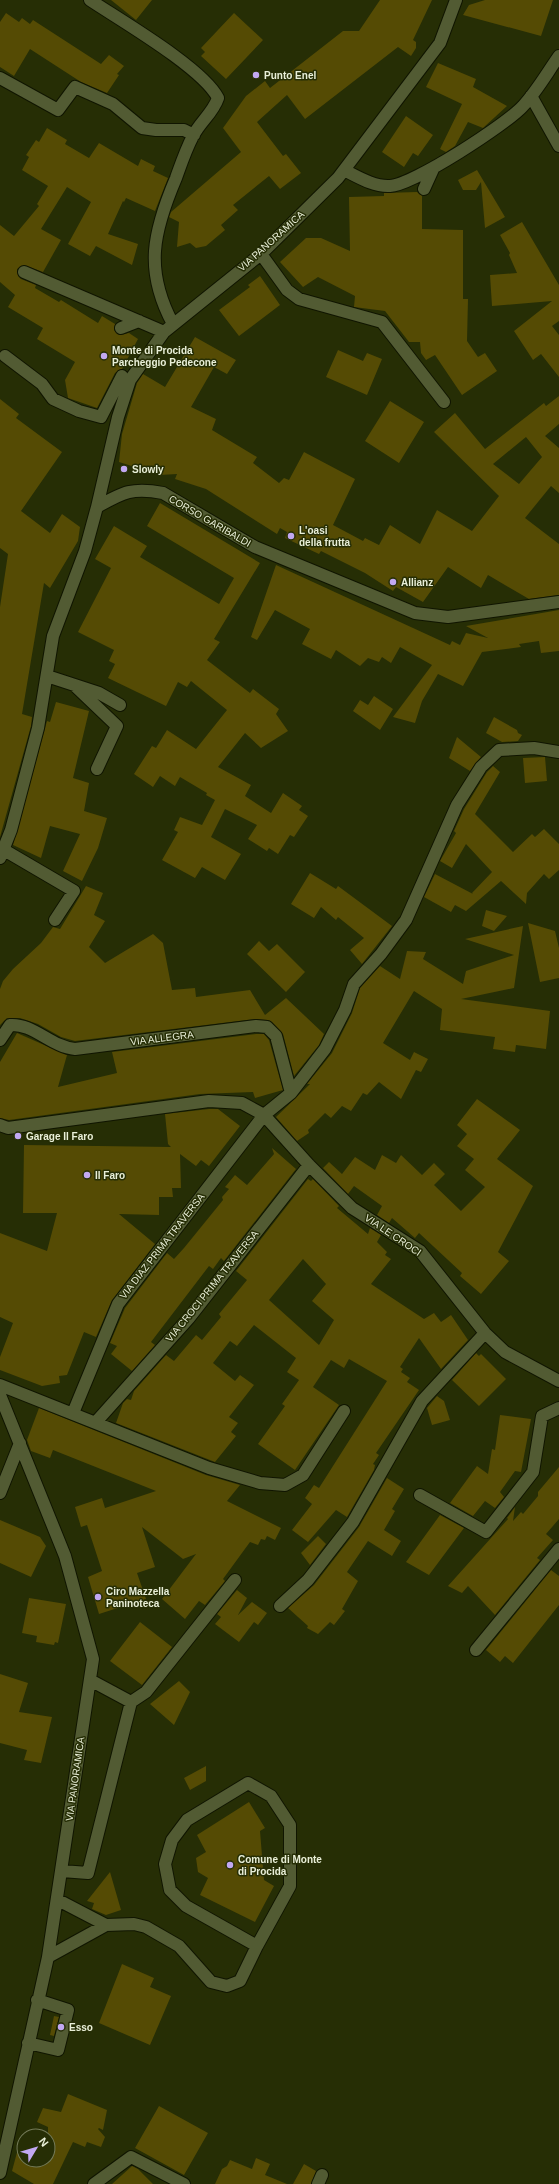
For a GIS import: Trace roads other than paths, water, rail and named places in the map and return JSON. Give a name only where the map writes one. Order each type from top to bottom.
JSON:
[{"type":"street","points":[[90,0],[188,66],[214,88],[218,98],[215,106],[194,135],[162,212],[156,237],[154,266],[164,307],[173,324]]},
{"type":"street","name":"VIA PANORAMICA","points":[[97,507],[118,417],[124,377],[164,332],[261,254],[327,190],[344,170],[440,43],[456,0]]},
{"type":"street","points":[[327,190],[344,183],[364,181],[390,186],[417,177],[481,138],[523,107],[559,56]]},
{"type":"street","points":[[0,78],[58,110],[75,87],[113,104],[142,128],[156,130],[184,130],[194,135]]},
{"type":"street","points":[[531,96],[559,146]]},
{"type":"street","points":[[424,189],[434,167]]},
{"type":"street","points":[[344,170],[364,181]]},
{"type":"street","points":[[261,254],[286,290],[299,299],[382,322],[444,402]]},
{"type":"street","points":[[24,272],[164,332]]},
{"type":"street","points":[[121,328],[139,321]]},
{"type":"street","points":[[4,356],[42,384],[53,400],[79,411],[101,417],[124,377]]},
{"type":"street","name":"CORSO GARIBALDI","points":[[97,507],[121,493],[146,490],[163,493],[255,547],[415,613],[448,617],[559,602]]},
{"type":"street","points":[[55,920],[74,891],[2,854],[38,728],[53,636],[85,550],[97,507]]},
{"type":"street","points":[[47,676],[99,693],[120,705]]},
{"type":"street","points":[[74,685],[117,726],[97,769]]},
{"type":"street","name":"VIA DIAZ PRIMA TRAVERSA","points":[[73,1413],[118,1304],[264,1115],[291,1093],[325,1049],[345,1010],[354,984],[381,954],[406,920],[457,805],[481,767],[499,750],[534,748],[559,752]]},
{"type":"street","name":"VIA ALLEGRA","points":[[0,1040],[10,1025],[20,1024],[66,1048],[75,1049],[256,1026],[267,1027],[276,1036],[291,1093]]},
{"type":"street","name":"VIA LE CROCI","points":[[0,1126],[8,1128],[209,1101],[242,1103],[264,1115],[309,1165],[352,1208],[420,1251],[485,1333],[505,1352],[559,1381]]},
{"type":"street","name":"VIA CROCI PRIMA TRAVERSA","points":[[96,1422],[189,1318],[309,1165]]},
{"type":"street","points":[[280,1606],[308,1580],[353,1522],[422,1401],[485,1333]]},
{"type":"street","points":[[0,1385],[209,1468],[260,1483],[285,1485],[303,1475],[344,1411]]},
{"type":"street","name":"VIA PANORAMICA","points":[[0,1395],[65,1556],[93,1659],[58,1900],[48,1957],[37,2000],[0,2170]]},
{"type":"street","points":[[420,1495],[486,1532],[533,1472],[542,1416],[559,1408]]},
{"type":"street","points":[[0,1492],[20,1443]]},
{"type":"street","points":[[476,1650],[559,1549]]},
{"type":"street","points":[[62,1871],[88,1873],[131,1702],[146,1692],[234,1580]]},
{"type":"street","points":[[90,1680],[131,1702]]},
{"type":"street","points":[[48,1957],[106,1926],[134,1924],[146,1927],[179,1946],[211,1982],[227,1986],[240,1980],[290,1886],[290,1825],[271,1796],[248,1783],[187,1820],[172,1840],[165,1864],[170,1890],[186,1906],[257,1946]]},
{"type":"street","points":[[58,1900],[106,1926]]},
{"type":"street","points":[[28,2043],[58,2050],[68,2010],[37,2000]]},
{"type":"street","points":[[94,2184],[131,2157],[184,2184]]},
{"type":"place","name":"Punto Enel","points":[[256,75]]},
{"type":"place","name":"Monte di Procida Parcheggio Pedecone","points":[[104,356]]},
{"type":"place","name":"Slowly","points":[[124,469]]},
{"type":"place","name":"L'oasi della frutta","points":[[291,536]]},
{"type":"place","name":"Allianz","points":[[393,582]]},
{"type":"place","name":"Garage Il Faro","points":[[18,1136]]},
{"type":"place","name":"Il Faro","points":[[87,1175]]},
{"type":"place","name":"Ciro Mazzella Paninoteca","points":[[98,1597]]},
{"type":"place","name":"Comune di Monte di Procida","points":[[230,1865]]},
{"type":"place","name":"Esso","points":[[61,2027]]}]
